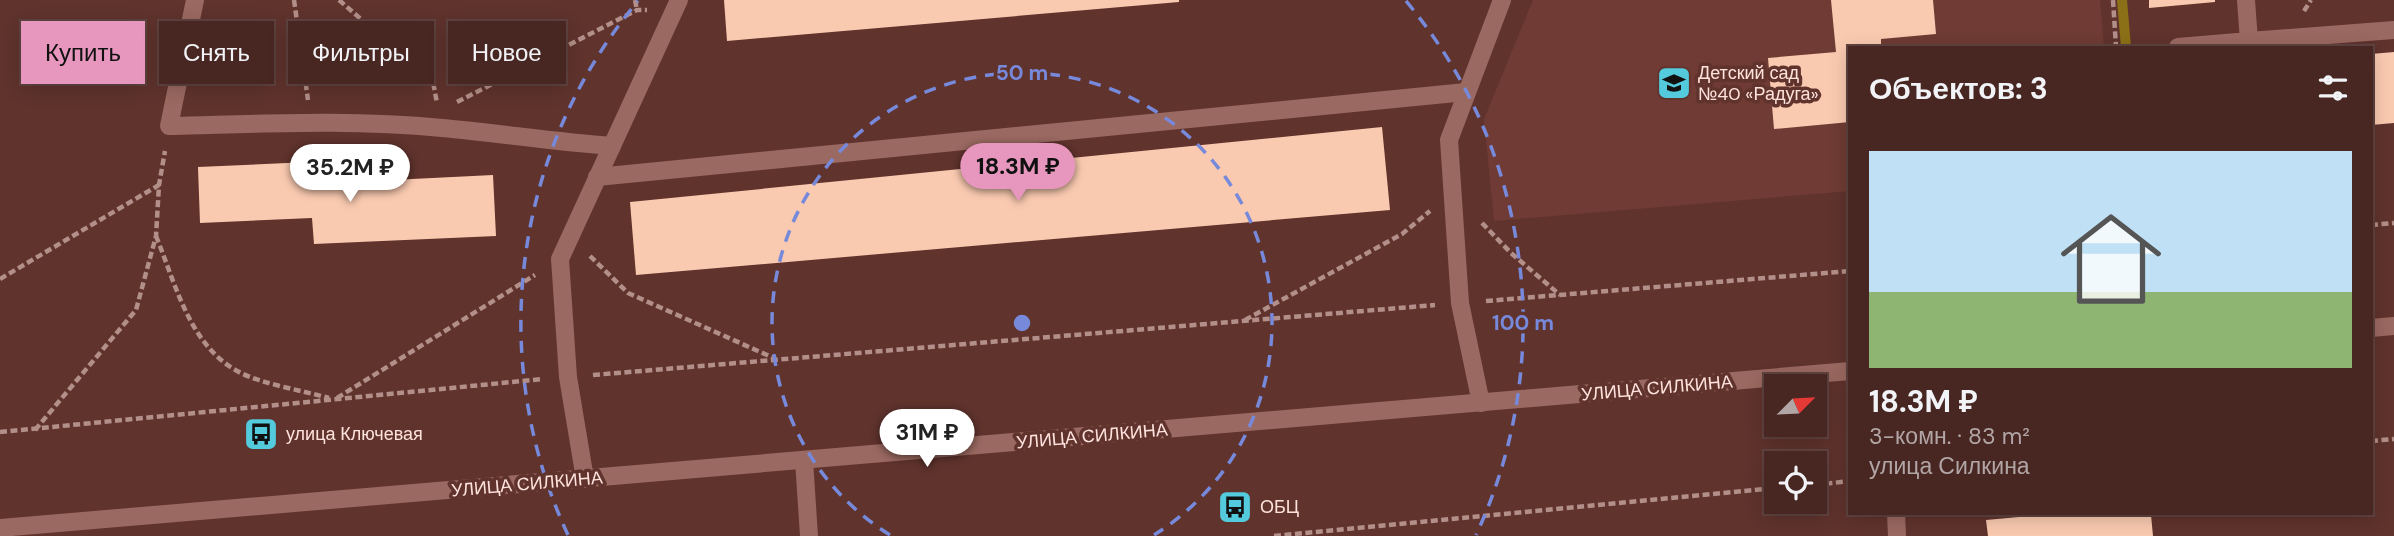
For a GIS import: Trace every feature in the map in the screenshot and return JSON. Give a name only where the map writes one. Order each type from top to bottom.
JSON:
[{"type":"main road","points":[[195,0],[169,126],[439,120],[566,143],[612,146]]},
{"type":"main road","points":[[1481,403],[1460,303],[1449,140],[1502,0]]},
{"type":"main road","points":[[2246,0],[2249,41]]},
{"type":"main road","points":[[585,479],[568,377],[560,259],[676,6]]},
{"type":"main road","points":[[2190,46],[2394,30]]},
{"type":"main road","points":[[597,177],[1466,92]]},
{"type":"main road","points":[[2373,328],[2394,326]]},
{"type":"main road","name":"УЛИЦА СИЛКИНА","points":[[0,528],[1848,371]]},
{"type":"main road","points":[[804,460],[809,536]]},
{"type":"main road","points":[[1896,515],[1897,536]]},
{"type":"path","points":[[294,0],[311,122]]},
{"type":"path","points":[[340,0],[433,82],[439,120],[637,10],[676,6]]},
{"type":"path","points":[[635,0],[637,10]]},
{"type":"path","points":[[2113,0],[2116,46]]},
{"type":"path","points":[[35,430],[136,310],[156,236],[159,185],[169,126]]},
{"type":"path","points":[[0,279],[159,185]]},
{"type":"path","points":[[1241,322],[1402,234],[1452,192],[1511,253],[1560,296]]},
{"type":"path","points":[[2373,225],[2394,223]]},
{"type":"path","points":[[156,236],[194,329],[216,358],[243,374],[334,400],[560,259]]},
{"type":"path","points":[[570,237],[628,292],[777,360]]},
{"type":"path","points":[[0,432],[568,377],[1848,271]]},
{"type":"path","points":[[2373,441],[2394,439]]},
{"type":"path","points":[[1827,484],[1848,481]]},
{"type":"path","points":[[1274,536],[1764,489]]},
{"type":"shaded area","name":"Детский сад №40 «Радуга»","points":[[1533,0],[2100,0],[2104,46],[1848,46],[1848,191],[1494,221],[1484,119]]},
{"type":"building","points":[[724,0],[1179,0],[1179,2],[727,41]]},
{"type":"building","points":[[1831,0],[1933,0],[1936,34],[1881,39],[1881,46],[1848,46],[1848,122],[1774,129],[1768,58],[1836,52]]},
{"type":"building","points":[[2149,0],[2215,0],[2215,2],[2149,8]]},
{"type":"building","points":[[2394,52],[2394,123],[2373,125],[2373,54]]},
{"type":"building","points":[[1382,127],[1390,210],[636,275],[630,202]]},
{"type":"building","points":[[309,162],[311,184],[493,175],[496,236],[314,244],[312,218],[200,223],[198,167]]},
{"type":"building","points":[[2151,515],[2153,536],[1988,536],[1986,520],[2030,516]]},
{"type":"waterway","points":[[2122,0],[2126,46]]},
{"type":"place","name":"Детский сад №40 «Радуга»","points":[[1674,83]]},
{"type":"place","name":"улица Ключевая","points":[[261,434]]},
{"type":"place","name":"ОБЦ","points":[[1235,507]]}]
